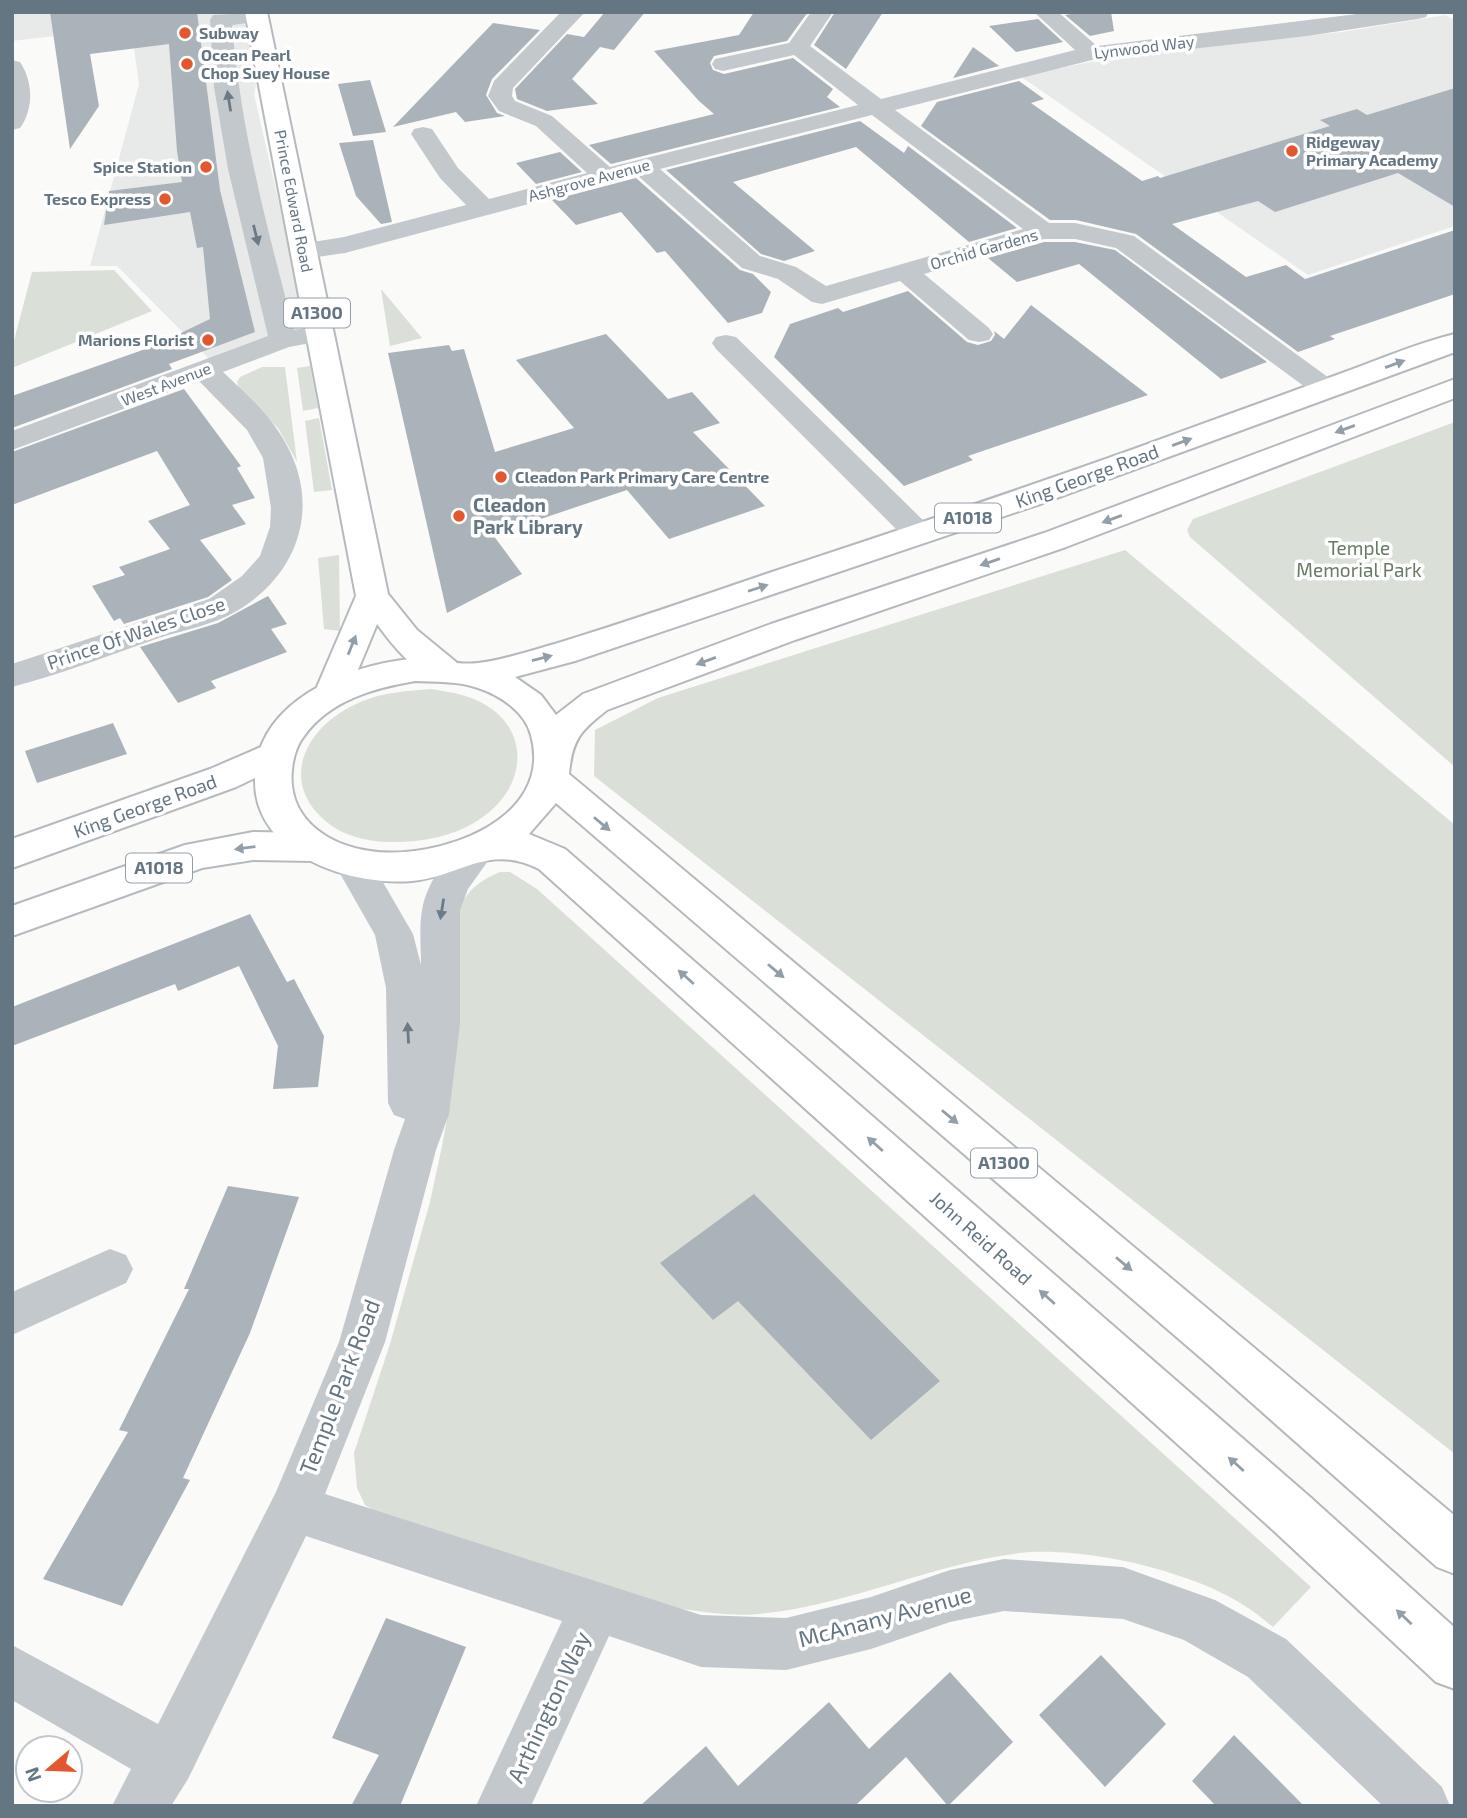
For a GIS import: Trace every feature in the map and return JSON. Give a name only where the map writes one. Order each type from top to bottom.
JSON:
[{"type":"main road","name":"Prince Edward Road","points":[[257,14],[372,596],[405,638],[460,672]]},
{"type":"main road","name":"King George Road","points":[[460,672],[563,653],[919,534],[1455,342]]},
{"type":"main road","name":"A1018","points":[[552,764],[570,720],[595,702],[783,632],[1055,540],[1455,388]]},
{"type":"main road","points":[[1270,410],[1312,441]]},
{"type":"main road","points":[[331,694],[372,596]]},
{"type":"main road","points":[[460,672],[504,686],[528,702],[544,722],[552,764],[539,803],[526,817],[484,847],[425,865],[394,867],[354,863],[313,847],[284,820],[271,788],[275,753],[288,731],[307,711],[331,694],[386,674],[460,672]]},
{"type":"main road","name":"King George Road","points":[[12,854],[223,778],[275,753]]},
{"type":"main road","name":"A1300","points":[[552,764],[1455,1549]]},
{"type":"main road","name":"A1018","points":[[12,921],[198,855],[253,846],[313,847]]},
{"type":"main road","name":"John Reid Road","points":[[484,847],[530,848],[552,859],[1282,1504],[1455,1663]]},
{"type":"street","points":[[799,47],[800,41],[822,12]]},
{"type":"street","points":[[1045,12],[1092,53]]},
{"type":"street","points":[[1290,12],[1307,29]]},
{"type":"street","name":"Lynwood Way","points":[[874,107],[1092,53],[1307,29],[1419,12]]},
{"type":"street","points":[[257,14],[221,20],[226,87],[240,169],[283,340]]},
{"type":"street","points":[[545,14],[572,15]]},
{"type":"street","points":[[572,15],[502,86],[500,96],[507,106],[544,121],[605,176]]},
{"type":"street","points":[[723,64],[799,47]]},
{"type":"street","points":[[799,47],[874,107],[1043,231]]},
{"type":"street","points":[[12,67],[20,101],[12,123]]},
{"type":"street","name":"Ashgrove Avenue","points":[[303,251],[345,244],[874,107]]},
{"type":"street","points":[[423,134],[449,173],[482,208]]},
{"type":"street","points":[[240,169],[288,163]]},
{"type":"street","name":"Orchid Gardens","points":[[642,166],[751,262],[787,273],[822,296],[1043,231],[1075,231],[1125,242],[1325,389]]},
{"type":"street","points":[[905,272],[979,334]]},
{"type":"street","name":"West Avenue","points":[[12,441],[283,340],[321,334]]},
{"type":"street","points":[[726,344],[919,534]]},
{"type":"street","name":"Prince Of Wales Close","points":[[12,676],[221,606],[244,592],[276,559],[285,540],[287,522],[280,461],[263,430],[204,370]]},
{"type":"street","points":[[415,1150],[428,1114],[440,1024],[441,910],[445,894],[453,880],[484,847]]},
{"type":"street","name":"Temple Park Road","points":[[139,1806],[169,1760],[294,1508],[362,1342],[415,1150],[410,1117],[406,988],[394,934],[354,863]]},
{"type":"street","points":[[12,1314],[110,1269]]},
{"type":"street","name":"McAnany Avenue","points":[[294,1508],[701,1641],[786,1644],[871,1623],[950,1597],[1004,1585],[1123,1593],[1197,1618],[1267,1658],[1423,1806]]},
{"type":"street","name":"Arthington Way","points":[[503,1806],[595,1608]]},
{"type":"street","points":[[12,1671],[169,1760]]},
{"type":"shaded area","points":[[12,12],[241,12],[258,75],[254,94],[307,326],[210,360],[117,266],[90,266],[139,84],[131,27],[12,41]]},
{"type":"shaded area","name":"Ridgeway Primary Academy","points":[[1446,15],[1455,21],[1455,226],[1308,275],[1020,76],[1131,54],[1342,32]]},
{"type":"green space","points":[[114,270],[152,311],[12,368],[12,348],[32,272]]},
{"type":"green space","points":[[381,289],[422,338],[390,346]]},
{"type":"green space","points":[[310,366],[318,408],[303,411],[297,368]]},
{"type":"green space","points":[[262,367],[285,367],[297,462],[278,428],[239,388],[237,382],[240,377]]},
{"type":"green space","points":[[319,418],[332,490],[314,492],[305,421]]},
{"type":"green space","name":"Temple Memorial Park","points":[[1455,422],[1455,767],[1190,537],[1187,530],[1193,519]]},
{"type":"green space","points":[[1125,550],[1455,825],[1455,1454],[594,776],[595,730],[658,698]]},
{"type":"green space","points":[[339,555],[340,631],[324,629],[318,558]]},
{"type":"green space","points":[[431,689],[462,695],[485,704],[502,718],[512,734],[517,752],[516,770],[509,789],[496,806],[477,821],[456,832],[433,838],[410,842],[366,840],[335,828],[316,812],[305,794],[301,776],[304,758],[312,740],[342,711],[363,701],[405,691]]},
{"type":"green space","points":[[500,872],[510,872],[537,889],[1311,1587],[1273,1627],[1247,1607],[1220,1592],[1161,1570],[1091,1555],[1036,1552],[987,1558],[799,1608],[746,1615],[724,1614],[682,1609],[381,1515],[365,1505],[357,1488],[354,1453],[390,1344],[430,1202],[450,1103],[457,915],[473,888]]},
{"type":"building","points":[[50,12],[197,12],[220,190],[255,332],[169,364],[172,369],[12,428],[12,396],[154,346],[210,319],[203,247],[197,248],[190,212],[104,225],[109,191],[182,182],[169,44],[90,54],[99,106],[70,149]]},
{"type":"building","points":[[605,12],[645,12],[614,50],[600,47],[572,79],[598,104],[547,111],[517,99],[515,89],[567,34],[584,37]]},
{"type":"building","points":[[754,12],[808,12],[787,41],[714,56],[710,63],[713,70],[724,74],[793,58],[833,89],[827,97],[840,107],[611,164],[589,145],[714,114],[654,51],[739,35]]},
{"type":"building","points":[[835,12],[883,12],[846,69],[814,45]]},
{"type":"building","points":[[1111,12],[1114,31],[1090,36],[1065,15]]},
{"type":"building","points":[[1038,19],[1063,42],[1016,52],[989,26]]},
{"type":"building","points":[[493,23],[540,30],[492,79],[486,95],[497,113],[505,116],[465,122],[456,112],[393,127]]},
{"type":"building","points":[[973,47],[999,66],[953,78]]},
{"type":"building","points":[[370,80],[386,132],[353,136],[338,84]]},
{"type":"building","points":[[1019,81],[1044,99],[1031,103],[1142,181],[1158,176],[1160,178],[1330,126],[1320,120],[1357,109],[1367,115],[1455,88],[1455,207],[1398,173],[1275,212],[1258,201],[1172,224],[1246,277],[1286,265],[1305,279],[1455,230],[1455,294],[1330,336],[1335,339],[1298,352],[1136,234],[1076,220],[1050,220],[921,126],[937,102]]},
{"type":"building","points":[[860,121],[904,153],[908,146],[1017,228],[969,242],[856,147],[733,182],[815,251],[784,261],[761,254],[666,170]]},
{"type":"building","points":[[373,140],[392,222],[381,224],[356,196],[339,143]]},
{"type":"building","points":[[560,152],[582,172],[536,184],[516,163]]},
{"type":"building","points":[[636,178],[740,270],[753,274],[771,292],[762,313],[728,323],[665,251],[657,253],[621,212],[576,225],[552,200]]},
{"type":"building","points":[[1044,242],[1075,242],[1115,250],[1267,362],[1221,379],[1079,264],[1017,282],[988,258]]},
{"type":"building","points":[[908,291],[967,342],[978,345],[991,341],[995,335],[994,331],[1004,339],[1031,305],[1148,395],[968,456],[973,460],[904,486],[774,357],[790,324],[838,308],[843,312]]},
{"type":"building","name":"Cleadon Park Primary Care Centre","points":[[606,334],[668,399],[692,392],[720,423],[693,432],[765,506],[669,539],[627,490],[493,535],[522,574],[447,613],[388,353],[449,345],[452,351],[464,349],[495,452],[574,428],[516,360]]},
{"type":"building","points":[[184,389],[241,466],[237,468],[255,498],[232,505],[246,524],[200,540],[232,580],[208,597],[124,624],[120,618],[114,621],[92,586],[125,575],[119,567],[170,549],[148,521],[190,505],[157,451],[12,505],[12,452]]},
{"type":"building","points":[[268,596],[287,624],[271,629],[287,652],[211,681],[216,688],[178,703],[140,647],[218,623]]},
{"type":"building","points":[[113,723],[127,754],[37,783],[25,751]]},
{"type":"building","points":[[250,914],[287,982],[294,979],[324,1036],[318,1087],[273,1089],[278,1046],[239,966],[178,991],[175,984],[12,1046],[12,1007]]},
{"type":"building","points":[[228,1186],[299,1197],[250,1333],[183,1478],[190,1480],[122,1606],[43,1579],[128,1432],[119,1430],[189,1289],[184,1289]]},
{"type":"building","points":[[754,1194],[940,1381],[871,1440],[738,1301],[713,1320],[660,1263]]},
{"type":"building","points":[[386,1618],[466,1647],[400,1806],[351,1806],[379,1755],[332,1738]]},
{"type":"building","points":[[1101,1655],[1166,1724],[1105,1787],[1039,1715]]},
{"type":"building","points":[[950,1672],[1013,1742],[948,1806],[906,1757],[855,1806],[640,1806],[706,1746],[738,1786],[829,1702],[869,1749]]},
{"type":"building","points":[[1234,1735],[1304,1806],[1216,1806],[1192,1781]]},
{"type":"place","name":"Subway","points":[[185,33]]},
{"type":"place","name":"Ocean Pearl Chop Suey House","points":[[187,64]]},
{"type":"place","name":"Ridgeway Primary Academy","points":[[1292,151]]},
{"type":"place","name":"Spice Station","points":[[206,167]]},
{"type":"place","name":"Tesco Express","points":[[165,199]]},
{"type":"place","name":"Marions Florist","points":[[208,340]]},
{"type":"place","name":"Cleadon Park Primary Care Centre","points":[[501,477]]},
{"type":"place","name":"Cleadon Park Library","points":[[459,516]]}]
